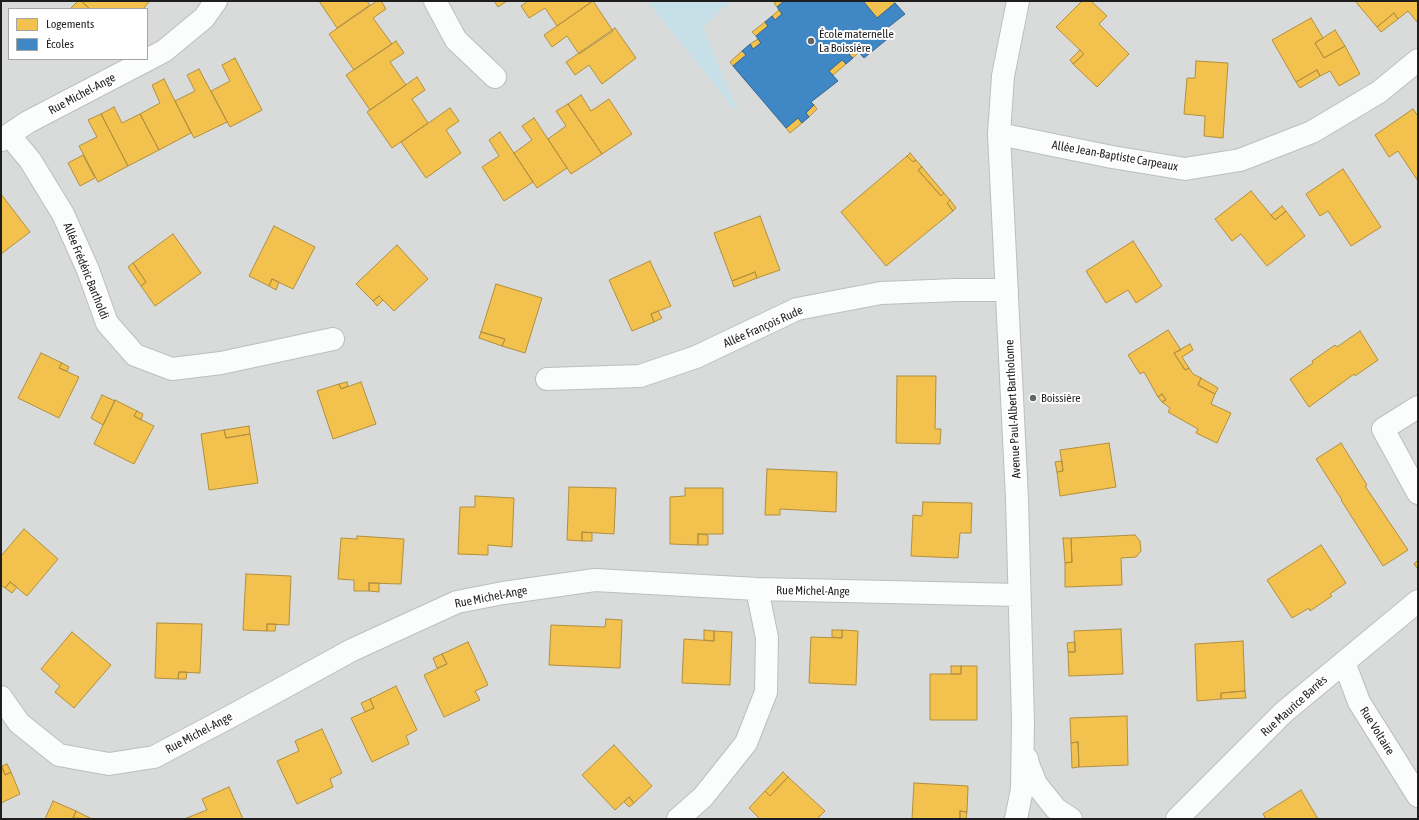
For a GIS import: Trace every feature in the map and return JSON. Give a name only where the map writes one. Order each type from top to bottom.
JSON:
[{"type":"street","name":"Rue Michel-Ange","points":[[148,59],[164,51],[204,18],[216,1]]},
{"type":"street","points":[[435,1],[456,40],[495,77]]},
{"type":"street","name":"Avenue Paul-Albert Bartholome","points":[[1016,819],[1022,789],[1023,722],[1018,500],[999,134],[1004,76],[1018,1]]},
{"type":"street","name":"Rue Michel-Ange","points":[[5,137],[28,122],[147,60]]},
{"type":"street","name":"Allée Jean-Baptiste Carpeaux","points":[[999,134],[1112,157],[1185,169],[1240,160],[1312,132],[1379,92],[1418,60]]},
{"type":"street","name":"Allée Frédéric Bartholdi","points":[[5,137],[30,160],[63,214],[88,270],[107,324],[135,355],[172,369],[221,363],[332,339]]},
{"type":"street","name":"Allée François Rude","points":[[546,379],[640,376],[696,357],[797,309],[881,293],[956,290],[1007,290]]},
{"type":"street","points":[[1418,407],[1383,429],[1418,493]]},
{"type":"street","name":"Rue Michel-Ange","points":[[1,697],[20,723],[59,755],[109,764],[154,757],[237,714],[352,650],[457,602],[503,593],[595,580],[758,589],[1019,595]]},
{"type":"street","points":[[678,819],[703,797],[746,743],[766,692],[767,638],[758,589]]},
{"type":"street","name":"Rue Maurice Barrès","points":[[1177,819],[1284,712],[1418,601]]},
{"type":"street","name":"Rue Voltaire","points":[[1344,662],[1359,702],[1418,796]]},
{"type":"street","points":[[1023,722],[1028,764],[1036,784],[1056,809],[1071,819]]},
{"type":"shaded area","points":[[1,1],[1418,1],[1418,819],[1,819]]},
{"type":"shaded area","points":[[647,1],[729,2],[703,28],[740,116]]},
{"type":"building: Logements","points":[[78,1],[81,1],[89,8],[71,8]]},
{"type":"building: Logements","points":[[81,1],[150,1],[144,8],[89,8]]},
{"type":"building: Logements","points":[[319,1],[367,1],[370,5],[337,28]]},
{"type":"building: Logements","points":[[377,1],[381,1],[386,9],[373,18],[392,44],[354,70],[329,34]]},
{"type":"building: Logements","points":[[494,1],[507,1],[498,7]]},
{"type":"building: Logements","points":[[528,1],[589,1],[590,3],[557,26],[545,8],[529,18],[521,6]]},
{"type":"building: Logements","points":[[593,1],[613,31],[579,54],[567,36],[552,47],[544,35]]},
{"type":"building: Logements","points":[[777,1],[784,1],[777,7],[774,3]]},
{"type":"building: Logements","points":[[863,1],[894,1],[895,3],[877,18]]},
{"type":"building: Logements","points":[[1082,1],[1091,1],[1107,16],[1099,24],[1129,54],[1097,87],[1073,64],[1084,54],[1056,27]]},
{"type":"building: Logements","points":[[1355,1],[1418,1],[1418,23],[1408,11],[1398,19],[1394,13],[1377,27]]},
{"type":"building: Logements","points":[[779,10],[782,14],[775,20],[772,16]]},
{"type":"building: Logements","points":[[1394,13],[1398,19],[1381,32],[1377,27]]},
{"type":"building: Logements","points":[[1311,18],[1323,38],[1315,43],[1324,58],[1345,46],[1360,74],[1339,86],[1330,71],[1320,76],[1317,70],[1296,82],[1272,40]]},
{"type":"building: Logements","points":[[765,22],[768,26],[756,36],[752,32]]},
{"type":"building: Logements","points":[[615,28],[636,58],[602,84],[589,65],[575,75],[566,62]]},
{"type":"building: Logements","points":[[1335,30],[1345,46],[1324,58],[1315,43]]},
{"type":"building: Logements","points":[[758,39],[761,43],[753,49],[750,44]]},
{"type":"building: Logements","points":[[396,41],[404,53],[390,62],[406,85],[370,110],[346,75]]},
{"type":"building: Logements","points":[[856,49],[859,52],[853,58],[849,55]]},
{"type":"building: Logements","points":[[1080,50],[1084,54],[1073,64],[1070,60]]},
{"type":"building: Logements","points":[[742,51],[746,55],[733,66],[730,62]]},
{"type":"building: Logements","points":[[235,58],[262,110],[230,127],[211,91],[230,81],[222,65]]},
{"type":"building: Logements","points":[[842,60],[846,64],[833,75],[829,71]]},
{"type":"building: Logements","points":[[1196,61],[1228,63],[1223,138],[1204,136],[1205,116],[1184,114],[1187,78],[1195,78]]},
{"type":"building: Logements","points":[[199,69],[227,122],[194,138],[175,101],[195,91],[187,75]]},
{"type":"building: Logements","points":[[1317,70],[1320,76],[1300,88],[1296,82]]},
{"type":"building: Logements","points":[[417,77],[425,90],[412,99],[428,123],[392,148],[367,112]]},
{"type":"building: Logements","points":[[164,79],[191,133],[159,150],[140,114],[160,103],[152,85]]},
{"type":"building: Logements","points":[[581,95],[591,111],[609,99],[632,134],[602,154],[568,104]]},
{"type":"building: Logements","points":[[568,104],[602,154],[571,174],[548,139],[566,126],[556,111]]},
{"type":"building: Logements","points":[[814,105],[817,109],[809,117],[806,113]]},
{"type":"building: Logements","points":[[114,107],[122,123],[140,114],[159,150],[128,166],[101,114]]},
{"type":"building: Logements","points":[[450,108],[459,121],[446,130],[461,153],[426,178],[401,142]]},
{"type":"building: Logements","points":[[1413,109],[1418,116],[1418,181],[1398,151],[1389,157],[1375,135]]},
{"type":"building: Logements","points":[[101,114],[128,166],[98,182],[79,146],[97,137],[88,120]]},
{"type":"building: Logements","points":[[534,118],[567,168],[537,188],[514,153],[532,140],[522,126]]},
{"type":"building: Logements","points":[[798,118],[802,123],[790,133],[786,128]]},
{"type":"building: Logements","points":[[500,132],[533,182],[504,201],[482,167],[499,156],[489,140]]},
{"type":"building: Logements","points":[[910,153],[916,160],[913,162],[907,156]]},
{"type":"building: Logements","points":[[83,155],[95,178],[80,186],[68,163]]},
{"type":"building: Logements","points":[[907,156],[913,162],[916,160],[922,167],[918,170],[941,196],[944,193],[950,200],[947,203],[953,211],[886,266],[841,212]]},
{"type":"building: Logements","points":[[922,167],[944,193],[941,196],[918,170]]},
{"type":"building: Logements","points":[[1343,169],[1381,227],[1351,246],[1328,211],[1320,216],[1306,194]]},
{"type":"building: Logements","points":[[1251,191],[1275,220],[1286,211],[1305,236],[1267,266],[1241,234],[1232,241],[1215,219]]},
{"type":"building: Logements","points":[[1,194],[30,232],[1,254]]},
{"type":"building: Logements","points":[[950,200],[956,208],[953,211],[947,203]]},
{"type":"building: Logements","points":[[1282,206],[1286,211],[1275,220],[1271,215]]},
{"type":"building: Logements","points":[[760,216],[780,270],[757,278],[755,272],[732,281],[714,233]]},
{"type":"building: Logements","points":[[274,226],[315,247],[293,289],[272,279],[269,286],[249,276]]},
{"type":"building: Logements","points":[[173,234],[201,273],[155,306],[141,286],[146,282],[133,263]]},
{"type":"building: Logements","points":[[1133,241],[1162,286],[1136,303],[1128,290],[1106,303],[1086,271]]},
{"type":"building: Logements","points":[[397,245],[428,279],[394,311],[379,296],[373,301],[356,284]]},
{"type":"building: Logements","points":[[650,261],[671,306],[651,314],[654,322],[632,331],[609,280]]},
{"type":"building: Logements","points":[[133,263],[146,282],[141,286],[128,267]]},
{"type":"building: Logements","points":[[755,272],[757,278],[734,287],[732,281]]},
{"type":"building: Logements","points":[[272,279],[279,282],[276,290],[269,286]]},
{"type":"building: Logements","points":[[496,284],[542,298],[525,353],[502,346],[505,339],[481,332]]},
{"type":"building: Logements","points":[[379,296],[383,300],[377,306],[373,301]]},
{"type":"building: Logements","points":[[658,311],[662,318],[654,322],[651,314]]},
{"type":"building: Logements","points":[[1168,330],[1181,350],[1174,353],[1185,370],[1189,368],[1193,374],[1201,378],[1198,385],[1215,394],[1211,404],[1231,413],[1217,443],[1196,433],[1198,429],[1168,412],[1170,408],[1162,402],[1166,400],[1162,394],[1158,397],[1144,372],[1140,374],[1128,355]]},
{"type":"building: Logements","points":[[1360,331],[1378,360],[1355,376],[1354,374],[1309,407],[1290,379],[1335,345],[1337,347]]},
{"type":"building: Logements","points":[[481,332],[505,339],[502,346],[479,338]]},
{"type":"building: Logements","points":[[1190,344],[1193,350],[1182,357],[1189,368],[1185,370],[1174,353]]},
{"type":"building: Logements","points":[[41,353],[62,363],[59,368],[79,377],[59,418],[18,398]]},
{"type":"building: Logements","points":[[62,363],[69,367],[67,371],[59,368]]},
{"type":"building: Logements","points":[[897,376],[936,376],[935,429],[941,429],[940,444],[896,443]]},
{"type":"building: Logements","points":[[1201,378],[1218,388],[1215,394],[1198,385]]},
{"type":"building: Logements","points":[[347,382],[348,386],[341,389],[339,384]]},
{"type":"building: Logements","points":[[361,382],[376,424],[333,439],[317,391],[339,384],[341,389]]},
{"type":"building: Logements","points":[[1162,394],[1166,400],[1162,402],[1158,397]]},
{"type":"building: Logements","points":[[102,395],[115,401],[103,425],[91,418]]},
{"type":"building: Logements","points":[[115,400],[137,411],[134,416],[154,426],[134,464],[94,444]]},
{"type":"building: Logements","points":[[137,411],[143,414],[141,420],[134,416]]},
{"type":"building: Logements","points":[[249,426],[250,434],[226,438],[224,430]]},
{"type":"building: Logements","points":[[224,430],[226,438],[250,434],[258,483],[209,490],[201,434]]},
{"type":"building: Logements","points":[[1109,443],[1116,487],[1060,496],[1057,472],[1063,471],[1060,450]]},
{"type":"building: Logements","points":[[1341,443],[1367,485],[1365,486],[1408,550],[1383,566],[1316,459]]},
{"type":"building: Logements","points":[[1062,461],[1063,471],[1057,472],[1055,462]]},
{"type":"building: Logements","points":[[767,469],[837,472],[836,512],[780,509],[780,515],[765,515]]},
{"type":"building: Logements","points":[[569,487],[616,488],[614,534],[582,532],[582,541],[567,540]]},
{"type":"building: Logements","points":[[685,488],[723,488],[723,534],[698,534],[698,545],[670,544],[670,497],[685,496]]},
{"type":"building: Logements","points":[[475,496],[514,498],[512,547],[488,545],[488,555],[458,554],[460,507],[475,507]]},
{"type":"building: Logements","points":[[923,502],[972,503],[971,533],[960,533],[958,558],[911,556],[913,515],[922,516]]},
{"type":"building: Logements","points":[[24,529],[58,559],[27,596],[10,582],[5,588],[1,585],[1,556]]},
{"type":"building: Logements","points":[[582,532],[592,533],[592,541],[582,541]]},
{"type":"building: Logements","points":[[698,534],[708,535],[708,545],[698,545]]},
{"type":"building: Logements","points":[[1135,535],[1140,541],[1141,551],[1136,557],[1121,558],[1122,585],[1065,587],[1065,563],[1072,562],[1071,538]]},
{"type":"building: Logements","points":[[357,536],[404,539],[401,584],[369,583],[369,591],[354,591],[354,580],[338,579],[341,538],[357,539]]},
{"type":"building: Logements","points":[[1063,538],[1071,538],[1072,562],[1065,563]]},
{"type":"building: Logements","points":[[1321,545],[1346,583],[1330,594],[1332,596],[1310,611],[1309,608],[1292,618],[1267,580]]},
{"type":"building: Logements","points":[[1418,560],[1418,569],[1414,564]]},
{"type":"building: Logements","points":[[246,574],[291,576],[289,625],[267,624],[267,631],[243,630]]},
{"type":"building: Logements","points":[[10,582],[17,587],[12,593],[5,588]]},
{"type":"building: Logements","points":[[369,583],[379,583],[379,592],[369,591]]},
{"type":"building: Logements","points":[[606,619],[622,620],[620,668],[549,665],[551,625],[605,627]]},
{"type":"building: Logements","points":[[157,623],[202,624],[200,673],[179,672],[178,679],[155,678]]},
{"type":"building: Logements","points":[[267,624],[276,624],[275,631],[267,631]]},
{"type":"building: Logements","points":[[1121,629],[1123,674],[1069,676],[1068,652],[1075,652],[1074,631]]},
{"type":"building: Logements","points":[[704,630],[714,631],[714,641],[704,640]]},
{"type":"building: Logements","points":[[832,630],[842,630],[842,638],[832,637]]},
{"type":"building: Logements","points":[[842,630],[858,631],[856,685],[809,683],[811,637],[842,638]]},
{"type":"building: Logements","points":[[714,631],[732,632],[730,685],[682,683],[684,639],[714,641]]},
{"type":"building: Logements","points":[[72,632],[111,665],[74,708],[55,692],[60,686],[41,669]]},
{"type":"building: Logements","points":[[1243,641],[1245,691],[1221,693],[1221,699],[1197,701],[1195,644]]},
{"type":"building: Logements","points":[[468,642],[488,685],[475,691],[480,700],[444,717],[424,675],[447,664],[442,654]]},
{"type":"building: Logements","points":[[1075,642],[1075,652],[1068,652],[1067,643]]},
{"type":"building: Logements","points":[[442,654],[447,664],[437,668],[433,658]]},
{"type":"building: Logements","points":[[951,666],[961,666],[961,674],[951,674]]},
{"type":"building: Logements","points":[[961,666],[977,666],[977,720],[930,720],[930,674],[961,674]]},
{"type":"building: Logements","points":[[179,672],[187,672],[186,679],[178,679]]},
{"type":"building: Logements","points":[[396,686],[417,730],[406,736],[409,744],[372,762],[351,718],[374,708],[370,699]]},
{"type":"building: Logements","points":[[1245,691],[1246,698],[1221,699],[1221,693]]},
{"type":"building: Logements","points":[[370,699],[374,708],[365,712],[361,703]]},
{"type":"building: Logements","points":[[1127,716],[1128,765],[1079,767],[1078,742],[1071,743],[1070,718]]},
{"type":"building: Logements","points":[[322,729],[342,773],[330,779],[333,787],[297,804],[277,761],[299,751],[295,741]]},
{"type":"building: Logements","points":[[1078,742],[1079,767],[1072,768],[1071,743]]},
{"type":"building: Logements","points":[[614,745],[652,786],[634,803],[629,797],[615,810],[582,775]]},
{"type":"building: Logements","points":[[7,764],[11,772],[5,775],[2,766]]},
{"type":"building: Logements","points":[[1,765],[5,775],[11,772],[20,794],[1,803]]},
{"type":"building: Logements","points":[[783,772],[788,777],[770,796],[765,791]]},
{"type":"building: Logements","points":[[788,777],[825,811],[817,819],[760,819],[749,808],[765,791],[770,796]]},
{"type":"building: Logements","points":[[914,783],[968,786],[967,812],[960,811],[960,819],[912,819]]},
{"type":"building: Logements","points":[[229,787],[243,819],[184,819],[207,810],[202,799]]},
{"type":"building: Logements","points":[[1301,790],[1318,819],[1266,819],[1263,814]]},
{"type":"building: Logements","points":[[629,797],[634,803],[629,807],[624,802]]},
{"type":"building: Logements","points":[[53,801],[76,811],[73,818],[75,819],[45,819]]},
{"type":"building: Logements","points":[[76,811],[92,819],[73,818]]},
{"type":"building: Logements","points":[[960,811],[967,812],[966,819],[960,819]]},
{"type":"building: Écoles","points":[[784,1],[863,1],[877,18],[895,3],[905,14],[886,29],[891,36],[864,58],[856,49],[849,55],[853,58],[846,64],[842,60],[829,71],[838,81],[811,102],[814,105],[806,113],[809,117],[802,123],[798,118],[786,128],[733,66],[746,55],[742,51],[750,44],[753,49],[761,43],[756,36],[768,26],[765,22],[772,16],[775,20],[782,14],[777,7]]},
{"type":"place","name":"École maternelle La Boissière","points":[[811,41]]},
{"type":"place","name":"Boissière","points":[[1033,398]]}]
